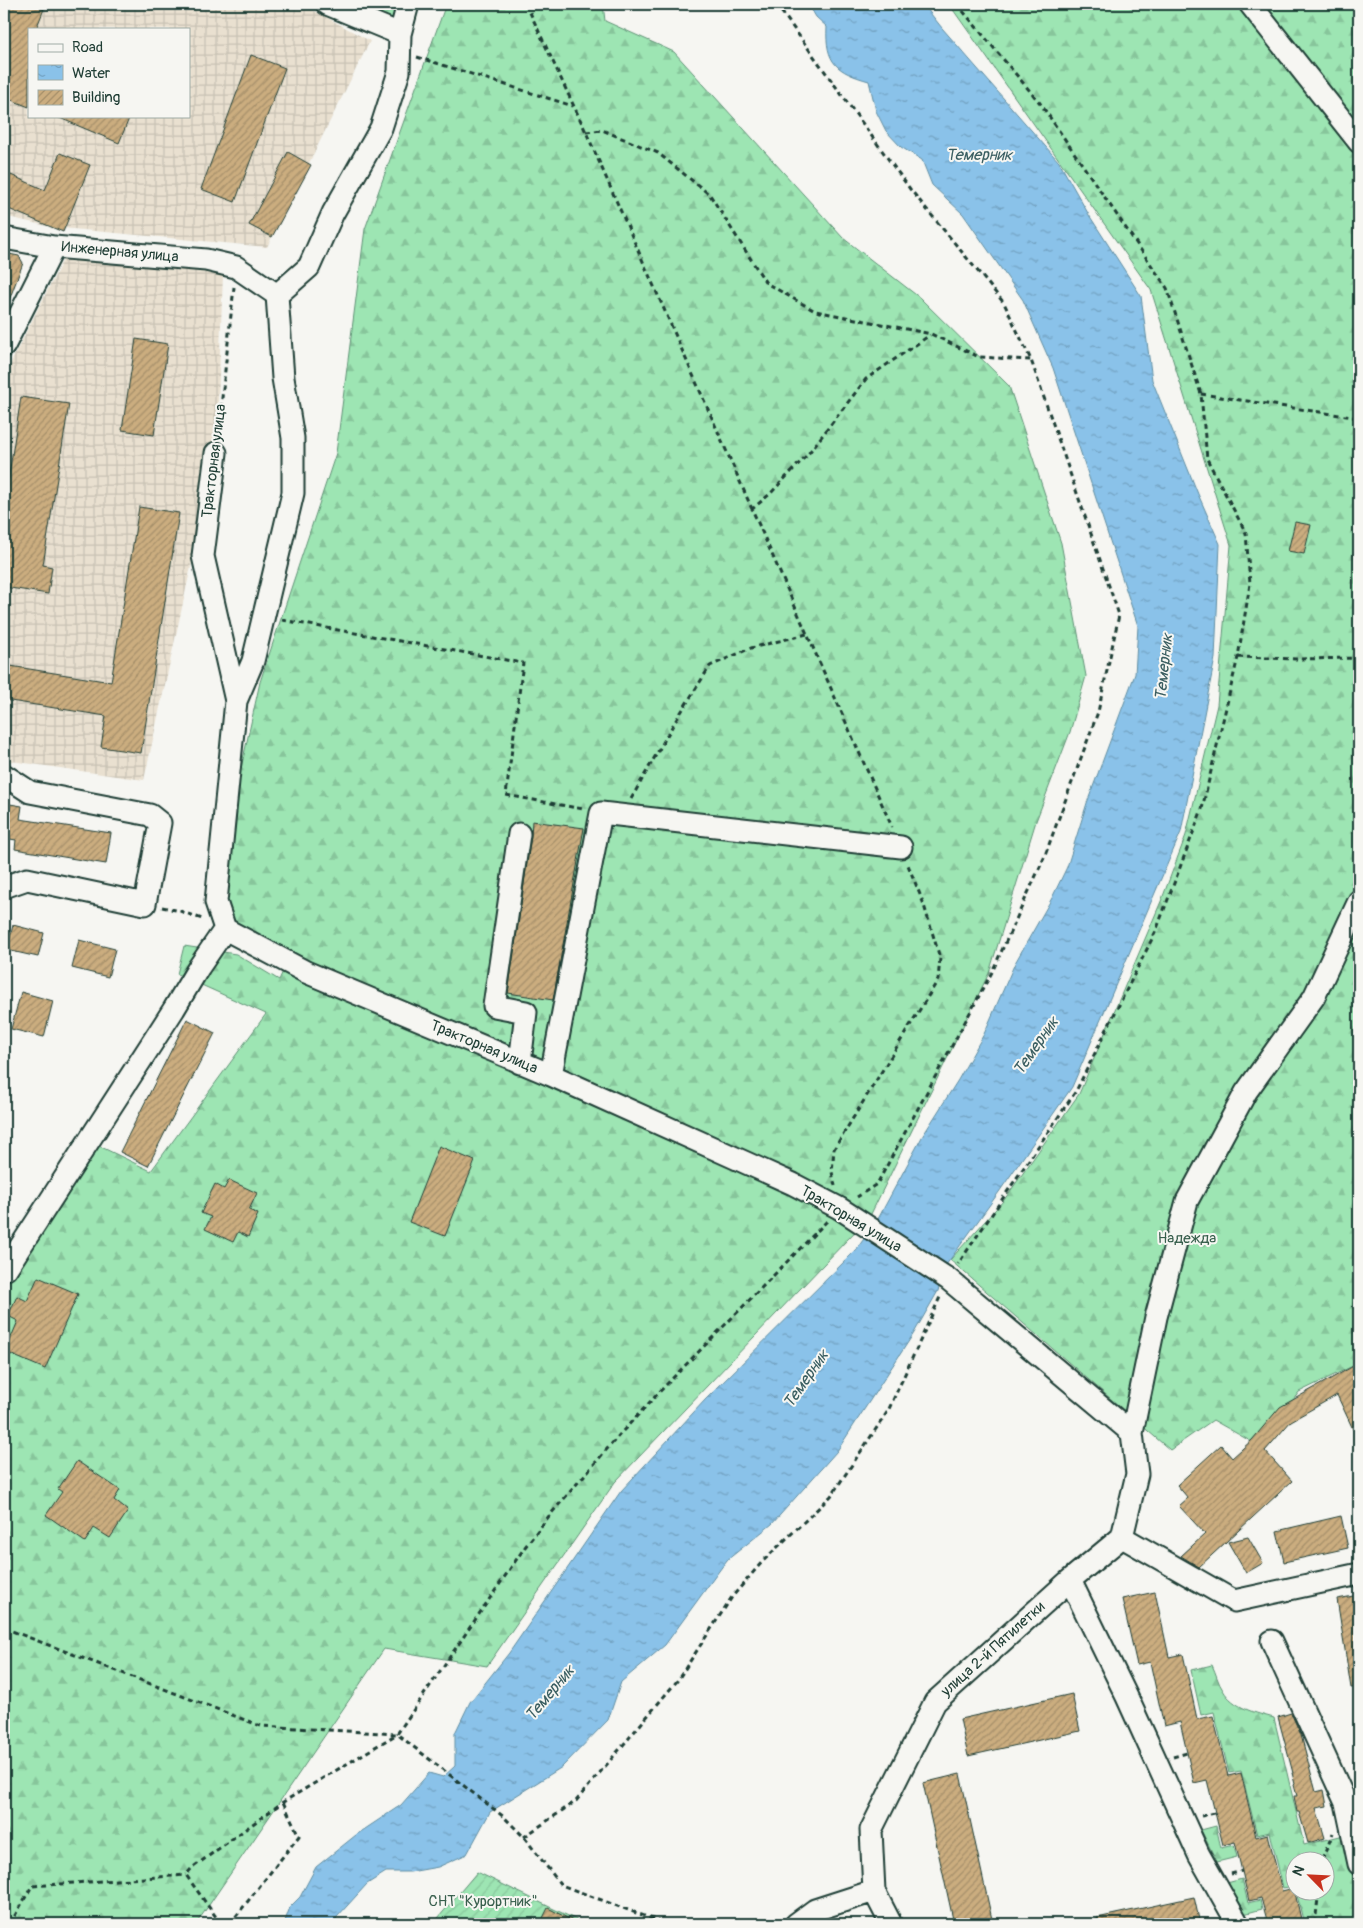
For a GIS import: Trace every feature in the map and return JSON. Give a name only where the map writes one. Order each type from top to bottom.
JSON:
[{"type":"street","points":[[327,4],[400,43]]},
{"type":"street","points":[[236,267],[277,294],[309,267],[333,213],[381,128],[399,72],[400,43],[408,4]]},
{"type":"street","points":[[1250,4],[1359,142]]},
{"type":"street","name":"Инженерная улица","points":[[4,238],[54,247],[206,260],[236,267]]},
{"type":"street","points":[[4,346],[54,247]]},
{"type":"street","name":"Тракторная улица","points":[[277,294],[283,378],[293,438],[293,493],[254,661],[236,702],[216,902],[225,929],[306,972],[551,1075],[793,1184],[840,1208],[947,1278]]},
{"type":"street","name":"Тракторная улица","points":[[216,453],[203,556],[236,702]]},
{"type":"street","points":[[4,775],[30,792],[150,815],[160,823],[145,904],[27,879],[4,887]]},
{"type":"street","points":[[551,1075],[611,814],[901,847]]},
{"type":"street","points":[[518,834],[494,1006],[526,1012],[520,1063]]},
{"type":"street","points":[[1359,901],[1314,997],[1246,1092],[1187,1202],[1156,1317],[1132,1433],[1137,1474],[1122,1538],[1234,1601],[1359,1574]]},
{"type":"street","points":[[6,1269],[225,929]]},
{"type":"street","points":[[947,1278],[1132,1433]]},
{"type":"street","name":"улица 2-й Пятилетки","points":[[891,1924],[874,1891],[871,1830],[935,1702],[1070,1580],[1122,1538]]},
{"type":"street","points":[[1070,1580],[1127,1697],[1199,1856],[1238,1924]]},
{"type":"street","points":[[1272,1641],[1352,1802],[1359,1864]]},
{"type":"street","points":[[796,1924],[815,1910],[874,1891]]},
{"type":"path","points":[[526,4],[586,132],[901,847],[923,902],[940,958],[938,980],[834,1148],[832,1172],[840,1208]]},
{"type":"path","points":[[10,1924],[32,1886],[186,1875],[192,1868],[282,1802],[397,1734],[512,1566],[549,1516],[621,1433],[840,1208],[876,1184],[992,972],[1044,858],[1098,712],[1119,616],[1031,360],[1004,303],[910,189],[776,4]]},
{"type":"path","points":[[524,1837],[576,1801],[677,1681],[732,1597],[763,1561],[831,1496],[888,1411],[947,1278],[1076,1091],[1156,931],[1202,809],[1238,657],[1250,584],[1246,533],[1208,459],[1201,394],[1167,288],[1040,103],[958,4]]},
{"type":"path","points":[[400,43],[573,106]]},
{"type":"path","points":[[586,132],[602,130],[658,153],[710,195],[766,283],[815,311],[931,334],[979,357],[1031,360]]},
{"type":"path","name":"Тракторная улица","points":[[216,453],[236,267]]},
{"type":"path","points":[[752,510],[808,454],[866,379],[931,334]]},
{"type":"path","points":[[1201,394],[1359,418]]},
{"type":"path","points":[[264,617],[523,663],[506,795],[611,814],[673,725],[710,666],[751,648],[807,634]]},
{"type":"path","points":[[1238,657],[1296,659],[1359,658]]},
{"type":"path","points":[[145,904],[180,911],[225,929]]},
{"type":"path","points":[[4,1628],[261,1726],[397,1734],[504,1817],[524,1837],[561,1885],[666,1924]]},
{"type":"path","points":[[230,1924],[299,1836],[282,1802]]},
{"type":"path","points":[[186,1875],[221,1924]]},
{"type":"path","points":[[1315,1924],[1318,1900]]},
{"type":"shaded area","points":[[4,4],[302,4],[370,41],[267,247],[51,227],[4,216]]},
{"type":"shaded area","points":[[67,252],[131,257],[223,275],[216,453],[144,780],[4,760],[4,376]]},
{"type":"green space","points":[[315,4],[406,4],[393,29]]},
{"type":"green space","points":[[446,4],[603,4],[605,21],[674,52],[843,238],[920,298],[1009,386],[1061,543],[1086,676],[1070,732],[1036,821],[989,973],[870,1216],[615,1482],[487,1666],[384,1649],[196,1924],[4,1924],[4,1251],[26,1250],[97,1145],[151,1171],[266,1014],[177,974],[184,946],[236,954],[279,980],[291,954],[230,919],[223,876],[233,805],[260,682],[336,453],[365,229]]},
{"type":"green space","name":"Надежда","points":[[949,4],[1359,4],[1359,1363],[1299,1392],[1259,1446],[1213,1420],[1170,1450],[950,1260],[1004,1200],[1079,1094],[1162,899],[1186,835],[1217,705],[1231,545],[1151,290]]},
{"type":"green space","points":[[1212,1665],[1227,1696],[1246,1709],[1274,1718],[1304,1845],[1344,1835],[1359,1902],[1359,1921],[1346,1924],[1304,1924],[1298,1900],[1336,1900],[1336,1850],[1286,1850],[1286,1887],[1283,1888],[1270,1832],[1257,1835],[1241,1771],[1229,1773],[1214,1712],[1201,1715],[1191,1670]]},
{"type":"green space","points":[[1216,1826],[1221,1848],[1234,1845],[1237,1857],[1217,1862],[1201,1830]]},
{"type":"green space","name":"СНТ \"Курортник\"","points":[[477,1872],[585,1924],[433,1924]]},
{"type":"green space","points":[[1242,1879],[1248,1903],[1260,1900],[1262,1909],[1240,1915],[1223,1884]]},
{"type":"water","name":"Темерник","points":[[801,4],[923,4],[1059,162],[1089,215],[1141,296],[1152,380],[1220,544],[1215,658],[1181,832],[1072,1087],[946,1265],[938,1291],[914,1333],[837,1451],[772,1524],[727,1560],[665,1645],[621,1682],[608,1720],[562,1767],[490,1812],[467,1854],[438,1867],[410,1872],[386,1872],[367,1884],[337,1917],[335,1924],[284,1924],[290,1907],[300,1897],[316,1867],[356,1835],[401,1805],[429,1773],[443,1777],[455,1766],[455,1733],[470,1702],[509,1653],[621,1491],[705,1400],[856,1250],[878,1219],[922,1137],[984,1034],[1015,963],[1052,898],[1067,867],[1087,803],[1135,674],[1138,626],[1053,368],[1023,300],[963,214],[932,185],[922,160],[901,147],[886,131],[876,111],[869,81],[849,74],[835,64],[828,49],[827,27],[816,17],[810,7]]},
{"type":"building","points":[[4,4],[31,4],[44,9],[36,28],[28,28],[28,107],[4,97]]},
{"type":"building","points":[[251,55],[285,68],[235,202],[201,189]]},
{"type":"building","points":[[60,118],[129,118],[119,143]]},
{"type":"building","points":[[288,152],[311,165],[272,237],[249,225]]},
{"type":"building","points":[[60,153],[90,165],[63,232],[4,207],[4,172],[45,190]]},
{"type":"building","points":[[4,253],[19,256],[23,263],[5,311]]},
{"type":"building","points":[[136,339],[168,344],[154,435],[122,430]]},
{"type":"building","points":[[21,397],[69,404],[43,565],[52,567],[48,594],[4,587],[4,507]]},
{"type":"building","points":[[139,507],[179,513],[141,753],[101,747],[106,716],[4,700],[4,665],[111,682]]},
{"type":"building","points":[[1295,522],[1311,525],[1304,554],[1288,551]]},
{"type":"building","points":[[4,803],[22,806],[20,819],[111,833],[106,864],[15,849],[16,840],[4,838]]},
{"type":"building","points":[[532,821],[584,828],[553,1000],[508,993]]},
{"type":"building","points":[[13,925],[44,933],[38,957],[7,950]]},
{"type":"building","points":[[79,940],[115,949],[108,977],[72,968]]},
{"type":"building","points":[[21,992],[53,1001],[44,1037],[11,1029]]},
{"type":"building","points":[[187,1019],[215,1033],[148,1166],[120,1152]]},
{"type":"building","points":[[439,1146],[475,1161],[445,1236],[409,1222]]},
{"type":"building","points":[[229,1180],[257,1193],[249,1210],[258,1214],[248,1237],[238,1232],[233,1242],[205,1229],[211,1217],[201,1213],[215,1184],[224,1189]]},
{"type":"building","points":[[38,1277],[78,1294],[45,1369],[5,1352],[18,1321],[8,1316],[17,1296],[27,1301]]},
{"type":"building","points":[[1359,1363],[1359,1442],[1337,1395],[1291,1421],[1265,1451],[1292,1481],[1199,1567],[1181,1556],[1205,1534],[1179,1506],[1188,1498],[1177,1485],[1221,1445],[1232,1458],[1252,1440],[1280,1407]]},
{"type":"building","points":[[77,1461],[120,1490],[114,1500],[128,1511],[110,1538],[94,1528],[85,1542],[46,1515],[62,1492],[58,1489]]},
{"type":"building","points":[[1341,1516],[1348,1548],[1284,1562],[1277,1531]]},
{"type":"building","points":[[1248,1537],[1263,1563],[1246,1573],[1228,1542]]},
{"type":"building","points":[[1155,1592],[1169,1657],[1183,1654],[1197,1719],[1213,1716],[1228,1776],[1241,1773],[1256,1837],[1268,1834],[1282,1891],[1286,1890],[1286,1900],[1297,1900],[1302,1924],[1268,1924],[1261,1898],[1249,1901],[1235,1842],[1223,1845],[1207,1780],[1194,1783],[1180,1722],[1164,1726],[1150,1662],[1137,1665],[1122,1599]]},
{"type":"building","points":[[1359,1595],[1359,1687],[1351,1688],[1337,1599]]},
{"type":"building","points":[[1072,1694],[1080,1731],[968,1756],[960,1719]]},
{"type":"building","points":[[1291,1713],[1301,1735],[1316,1792],[1324,1790],[1327,1806],[1316,1808],[1325,1838],[1308,1843],[1299,1812],[1297,1812],[1294,1796],[1297,1796],[1293,1773],[1278,1717]]},
{"type":"building","points":[[960,1774],[993,1924],[954,1924],[923,1783]]},
{"type":"building","points":[[1194,1897],[1200,1924],[1098,1924],[1097,1918]]},
{"type":"building","points":[[548,1908],[579,1924],[540,1924]]}]
